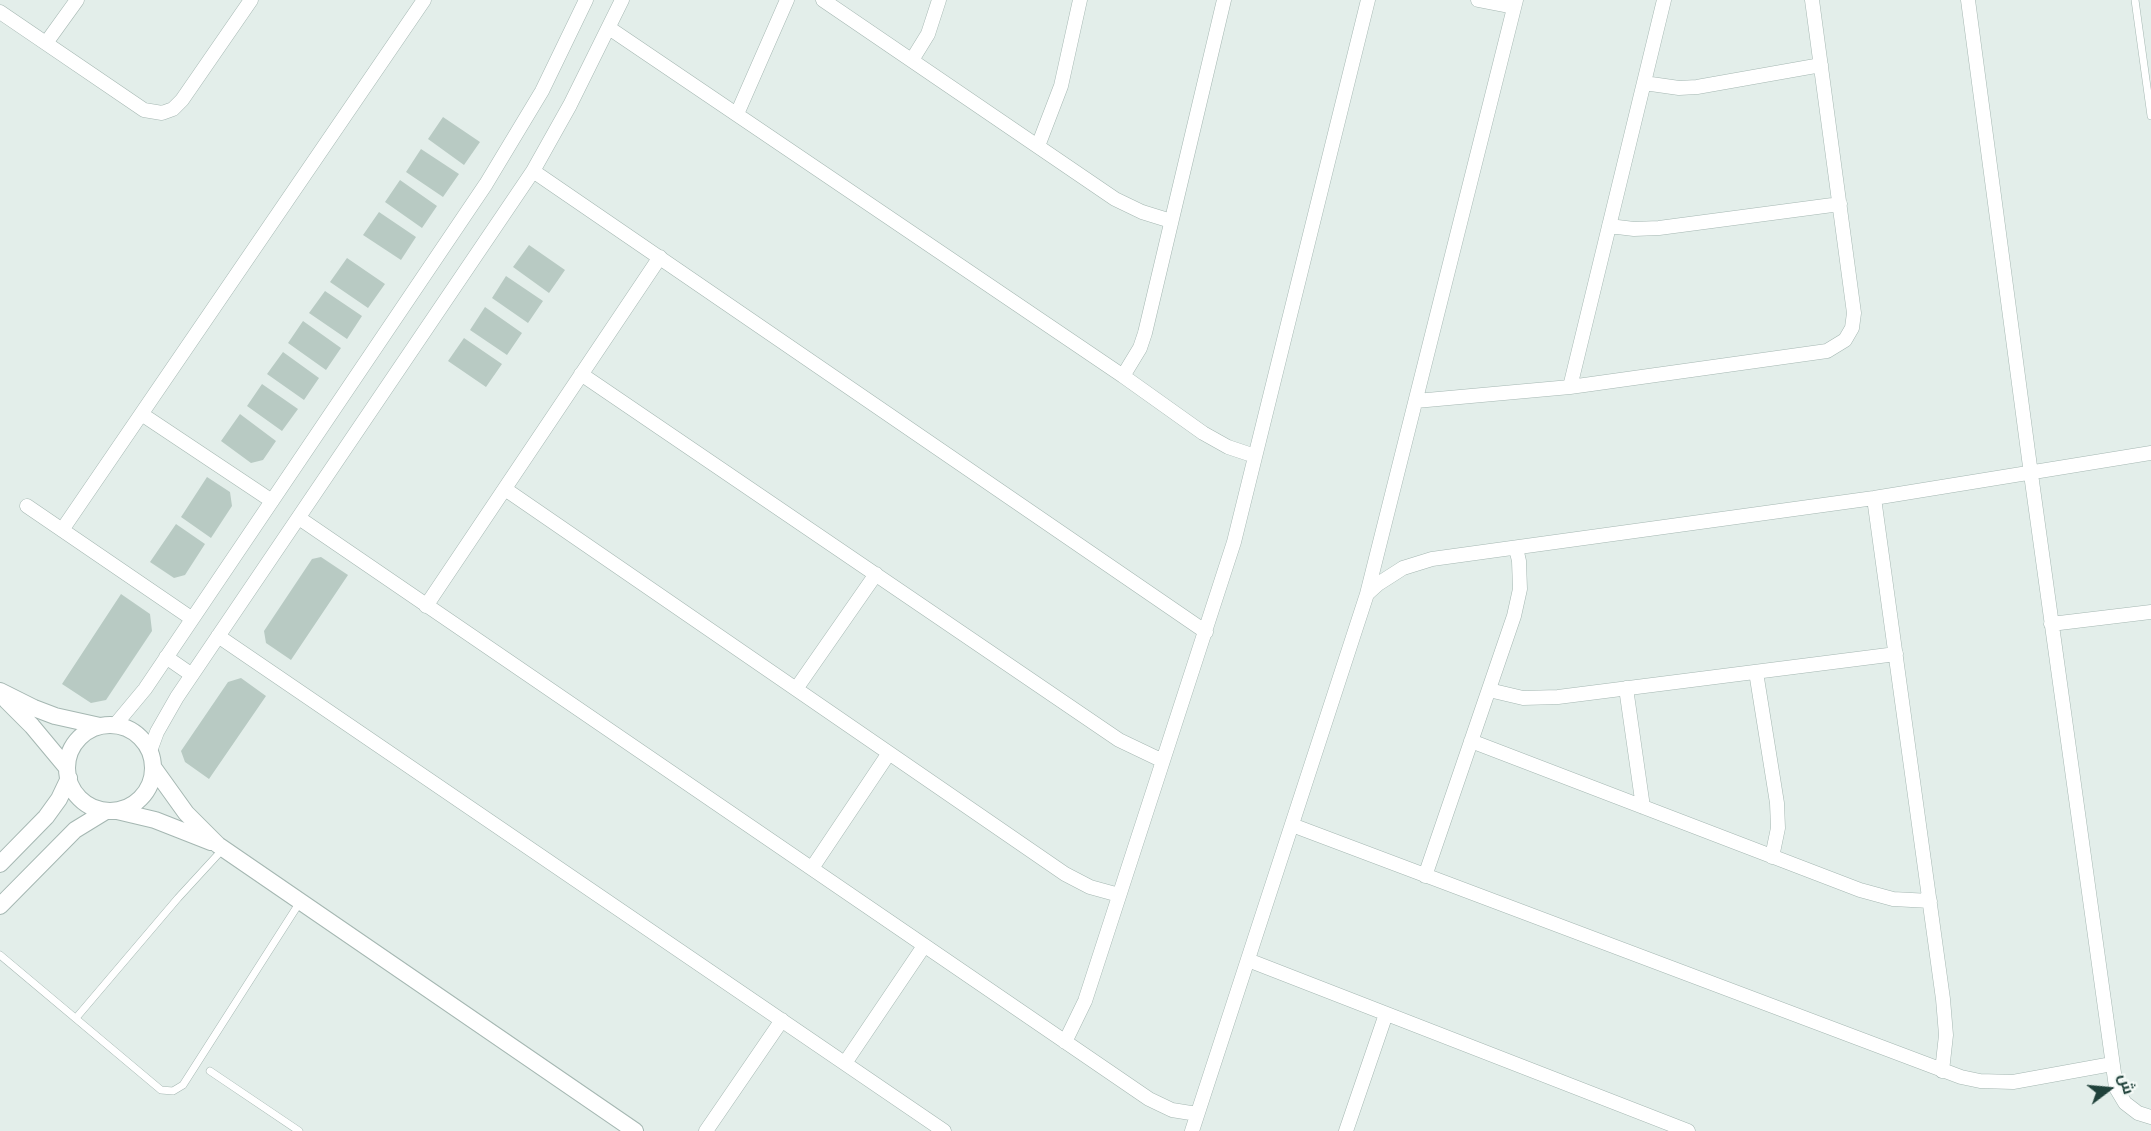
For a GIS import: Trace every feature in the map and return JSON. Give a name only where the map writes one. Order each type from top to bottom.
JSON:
[{"type":"street","points":[[46,43],[77,0]]},
{"type":"street","points":[[0,12],[144,110],[162,113],[173,109],[182,100],[251,0]]},
{"type":"street","points":[[62,530],[143,415],[424,0]]},
{"type":"street","points":[[0,864],[46,817],[59,799],[68,773],[71,750],[76,741],[91,729],[107,725],[136,702],[486,184],[542,90],[586,0]]},
{"type":"street","points":[[0,906],[75,830],[111,811],[126,808],[143,796],[152,777],[152,759],[166,714],[533,171],[570,105],[622,0]]},
{"type":"street","points":[[737,114],[788,0]]},
{"type":"street","points":[[823,0],[1115,199],[1142,212],[1171,221]]},
{"type":"street","points":[[912,60],[928,34],[939,0]]},
{"type":"street","points":[[1038,146],[1061,86],[1080,0]]},
{"type":"street","points":[[1123,376],[1140,348],[1145,333],[1224,0]]},
{"type":"street","points":[[1065,1042],[1085,1001],[1234,542],[1368,0]]},
{"type":"street","points":[[1192,1131],[1367,594],[1416,401],[1515,4],[1478,0]]},
{"type":"street","points":[[1570,387],[1664,0]]},
{"type":"street","points":[[1416,401],[1570,387],[1827,351],[1840,345],[1852,328],[1854,313],[1812,0]]},
{"type":"street","points":[[1968,0],[2112,1064],[2116,1088],[2125,1103],[2138,1113],[2151,1117]]},
{"type":"street","points":[[609,28],[1123,376],[1215,441],[1255,456]]},
{"type":"street","points":[[1644,83],[1679,88],[1697,87],[1821,66]]},
{"type":"street","points":[[533,171],[1206,632]]},
{"type":"street","points":[[1609,226],[1634,229],[1659,228],[1840,204]]},
{"type":"street","points":[[426,606],[660,257]]},
{"type":"street","points":[[581,374],[1119,740],[1163,761]]},
{"type":"street","points":[[143,415],[272,501]]},
{"type":"street","points":[[1367,594],[1390,575],[1418,562],[1874,498],[2151,453]]},
{"type":"street","points":[[505,489],[1065,874],[1090,887],[1119,895]]},
{"type":"street","points":[[1874,498],[1945,1017],[1946,1035],[1942,1071]]},
{"type":"street","points":[[27,506],[191,618]]},
{"type":"street","points":[[299,518],[1160,1106],[1197,1114]]},
{"type":"street","points":[[1425,876],[1518,603],[1520,575],[1516,548]]},
{"type":"street","points":[[796,689],[876,574]]},
{"type":"street","points":[[2051,624],[2151,612]]},
{"type":"street","points":[[218,636],[944,1131]]},
{"type":"street","points":[[1489,690],[1523,698],[1541,698],[1896,654]]},
{"type":"street","points":[[166,657],[192,675]]},
{"type":"street","points":[[1756,672],[1777,803],[1778,828],[1772,857]]},
{"type":"street","points":[[1626,688],[1643,807]]},
{"type":"street","points":[[0,693],[55,716],[132,730],[146,743],[152,759],[186,813],[220,847],[635,1131]]},
{"type":"street","points":[[0,693],[32,726],[68,773],[72,787],[82,800],[98,809],[155,820],[220,847]]},
{"type":"street","points":[[1472,741],[1876,895],[1910,901],[1930,901]]},
{"type":"street","points":[[812,868],[889,753]]},
{"type":"street","points":[[1292,825],[1942,1071],[1980,1081],[2013,1082],[2112,1064]]},
{"type":"street","points":[[845,1063],[924,946]]},
{"type":"street","points":[[1248,960],[1688,1131]]},
{"type":"street","points":[[1346,1131],[1386,1014]]},
{"type":"street","points":[[706,1131],[782,1020]]},
{"type":"lane","points":[[2135,0],[2151,116]]},
{"type":"lane","points":[[76,1018],[220,847]]},
{"type":"lane","points":[[0,955],[162,1090],[167,1091],[183,1085],[300,902]]},
{"type":"lane","points":[[210,1071],[299,1131]]},
{"type":"building","points":[[443,117],[480,142],[464,165],[428,139]]},
{"type":"building","points":[[421,149],[459,174],[443,197],[406,172]]},
{"type":"building","points":[[400,180],[437,206],[422,228],[385,202]]},
{"type":"building","points":[[379,212],[416,237],[401,260],[363,235]]},
{"type":"building","points":[[529,245],[565,270],[549,293],[513,267]]},
{"type":"building","points":[[347,258],[385,284],[368,308],[330,282]]},
{"type":"building","points":[[506,276],[543,301],[528,323],[492,298]]},
{"type":"building","points":[[325,291],[362,316],[347,339],[309,313]]},
{"type":"building","points":[[485,307],[522,333],[507,355],[470,330]]},
{"type":"building","points":[[303,321],[341,348],[326,370],[288,343]]},
{"type":"building","points":[[464,338],[502,364],[486,387],[448,361]]},
{"type":"building","points":[[283,352],[319,378],[304,400],[267,374]]},
{"type":"building","points":[[262,384],[298,409],[282,431],[247,406]]},
{"type":"building","points":[[240,414],[276,441],[263,460],[251,463],[221,441]]},
{"type":"building","points":[[207,477],[230,492],[232,506],[211,538],[181,517]]},
{"type":"building","points":[[176,524],[205,544],[185,575],[174,578],[150,562]]},
{"type":"building","points":[[321,557],[348,575],[291,660],[266,643],[264,631],[312,559]]},
{"type":"building","points":[[121,594],[150,614],[152,631],[106,700],[91,703],[62,684]]},
{"type":"building","points":[[241,678],[266,696],[209,779],[185,762],[181,751],[228,682]]}]
